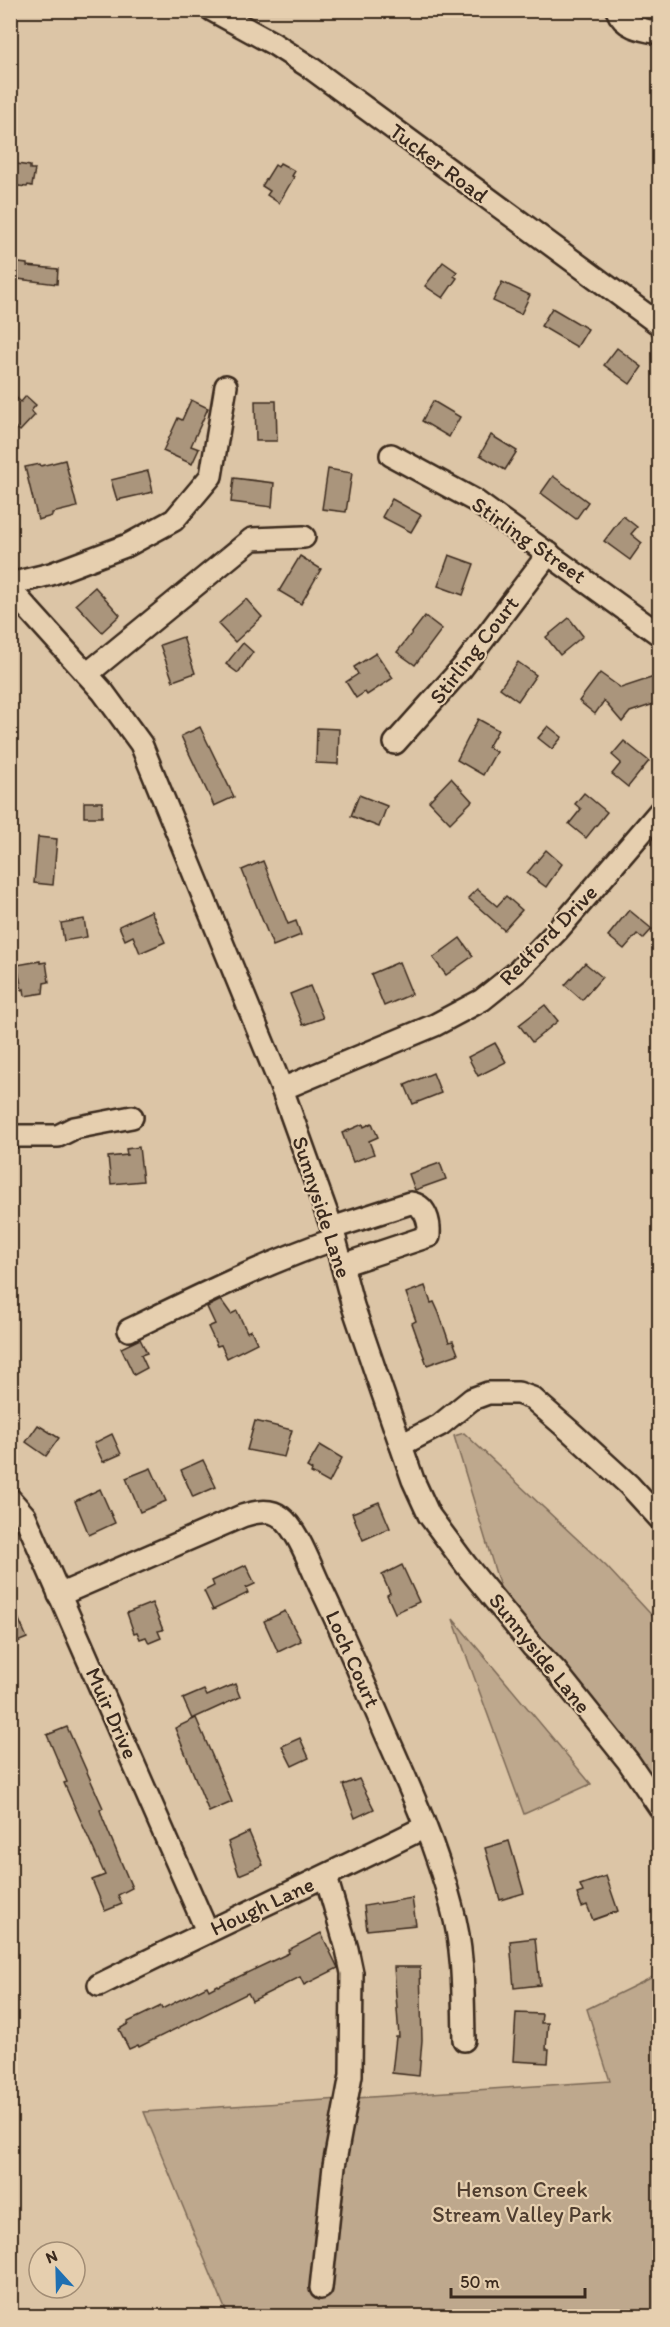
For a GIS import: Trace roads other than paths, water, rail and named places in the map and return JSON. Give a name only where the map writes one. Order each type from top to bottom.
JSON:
[{"type":"street","name":"Tucker Road","points":[[212,10],[274,44],[311,68],[660,326]]},
{"type":"street","points":[[617,10],[620,18],[637,29],[660,33]]},
{"type":"street","points":[[10,584],[51,574],[128,545],[174,520],[211,476],[226,386]]},
{"type":"street","name":"Stirling Street","points":[[391,455],[474,500],[660,635]]},
{"type":"street","points":[[87,674],[252,539],[304,537]]},
{"type":"street","name":"Stirling Court","points":[[395,743],[462,668],[549,553]]},
{"type":"street","name":"Sunnyside Lane","points":[[10,589],[110,700],[141,744],[282,1089],[333,1234],[353,1306],[423,1502],[446,1541],[532,1647],[556,1671],[628,1761],[660,1808]]},
{"type":"street","name":"Redford Drive","points":[[282,1089],[435,1025],[482,1000],[535,955],[660,811]]},
{"type":"street","points":[[10,1136],[58,1136],[74,1128],[132,1117]]},
{"type":"street","points":[[129,1330],[333,1234],[410,1203],[417,1203],[424,1210],[430,1226],[429,1236],[342,1265]]},
{"type":"street","points":[[402,1445],[440,1425],[472,1399],[488,1393],[518,1393],[532,1398],[563,1425],[629,1485],[660,1519]]},
{"type":"street","name":"Muir Drive","points":[[10,1499],[25,1516],[207,1931]]},
{"type":"street","name":"Loch Court","points":[[59,1594],[242,1516],[260,1511],[275,1513],[290,1526],[332,1611],[408,1783],[447,1889],[460,1955],[464,2040]]},
{"type":"street","name":"Hough Lane","points":[[99,1985],[207,1931],[326,1877],[425,1827]]},
{"type":"street","points":[[321,2288],[334,2166],[351,2075],[352,1973],[326,1877]]},
{"type":"park label","name":"Henson Creek Stream Valley Park","points":[[522,2202]]}]
